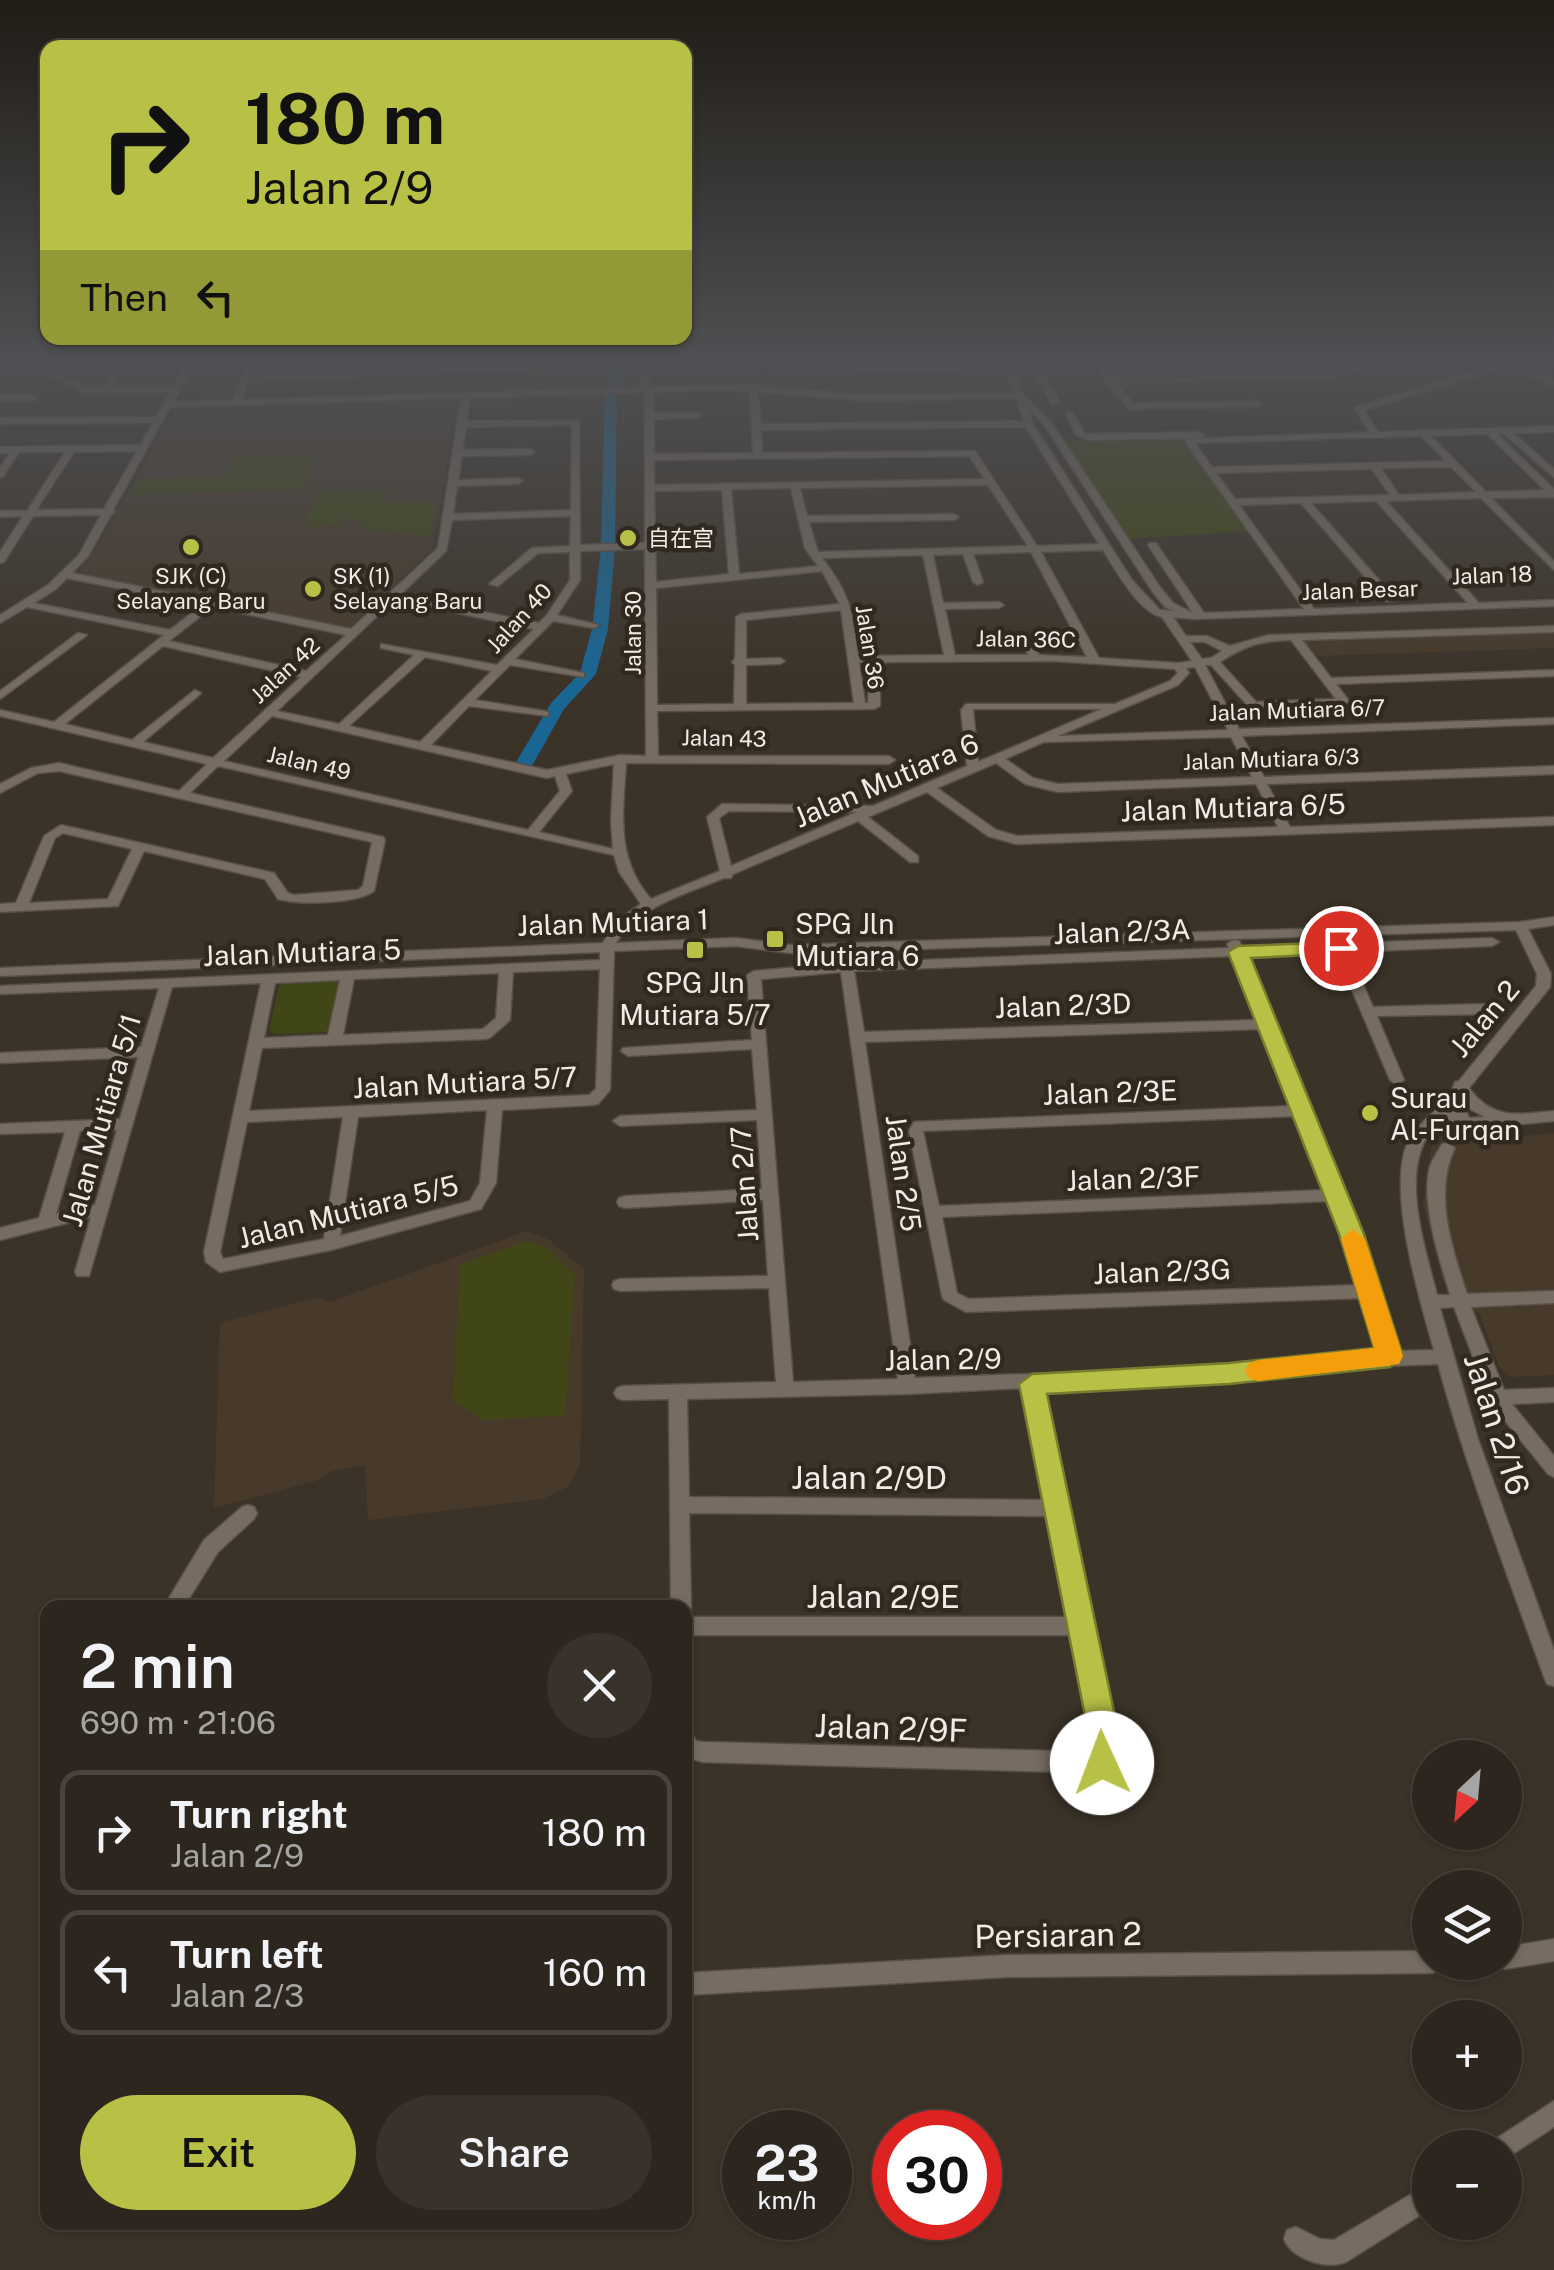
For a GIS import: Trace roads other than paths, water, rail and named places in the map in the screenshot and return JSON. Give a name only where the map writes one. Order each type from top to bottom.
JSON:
[{"type":"street","points":[[0,560],[59,469]]},
{"type":"street","points":[[0,620],[66,575],[134,469]]},
{"type":"street","name":"Jalan 42","points":[[182,794],[443,549],[456,469]]},
{"type":"street","name":"Jalan 40","points":[[423,746],[551,617],[575,580],[575,469]]},
{"type":"street","name":"Jalan 30","points":[[650,469],[652,757]]},
{"type":"street","points":[[984,469],[1035,550],[1095,660]]},
{"type":"street","points":[[1057,469],[1105,547],[1150,607],[1167,616],[1198,662],[1286,831]]},
{"type":"street","points":[[1077,469],[1156,590],[1172,606],[1195,612]]},
{"type":"street","points":[[1210,470],[1254,469]]},
{"type":"street","points":[[1377,469],[1397,498]]},
{"type":"street","points":[[1458,469],[1554,567]]},
{"type":"street","points":[[1528,469],[1554,494]]},
{"type":"street","points":[[1210,470],[1308,606]]},
{"type":"street","points":[[454,483],[518,481]]},
{"type":"street","points":[[651,488],[993,482]]},
{"type":"street","name":"Jalan 36","points":[[795,485],[815,555],[846,606],[860,707]]},
{"type":"street","points":[[726,486],[734,577]]},
{"type":"street","points":[[1234,502],[1554,494]]},
{"type":"street","points":[[1379,499],[1476,606]]},
{"type":"street","points":[[1304,500],[1390,598]]},
{"type":"street","points":[[0,514],[110,512]]},
{"type":"street","points":[[449,518],[574,513]]},
{"type":"street","points":[[804,520],[954,518]]},
{"type":"street","points":[[1153,545],[1195,612]]},
{"type":"street","points":[[494,584],[526,553],[652,546]]},
{"type":"street","points":[[815,555],[1105,547]]},
{"type":"street","points":[[967,552],[978,582]]},
{"type":"street","points":[[928,554],[950,658]]},
{"type":"street","points":[[653,585],[825,568]]},
{"type":"street","points":[[66,575],[354,633]]},
{"type":"street","name":"Jalan 18","points":[[1308,606],[1390,598],[1554,593]]},
{"type":"street","points":[[392,597],[541,627]]},
{"type":"street","points":[[26,604],[308,675]]},
{"type":"street","points":[[56,726],[210,604]]},
{"type":"street","points":[[939,606],[999,604]]},
{"type":"street","name":"Jalan Besar","points":[[1167,616],[1308,606],[1327,610],[1554,604]]},
{"type":"street","points":[[740,707],[737,662],[741,618],[846,606]]},
{"type":"street","points":[[1327,610],[1344,636]]},
{"type":"street","points":[[551,617],[594,626]]},
{"type":"street","points":[[1294,638],[1344,699],[1340,704],[1252,704],[1214,661],[1252,641],[1294,638],[1554,628]]},
{"type":"street","points":[[0,696],[82,635]]},
{"type":"street","points":[[1025,637],[1035,658]]},
{"type":"street","points":[[1180,638],[1207,638],[1229,650]]},
{"type":"street","points":[[385,646],[580,675]]},
{"type":"street","points":[[341,728],[422,654]]},
{"type":"street","name":"Jalan 36C","points":[[852,660],[1035,658],[1178,666],[1214,661]]},
{"type":"street","points":[[652,708],[860,707],[877,702],[875,668],[884,659]]},
{"type":"street","points":[[737,662],[780,661]]},
{"type":"street","name":"Jalan Mutiara 6","points":[[607,946],[620,925],[649,905],[728,875],[1182,678],[1183,670],[1178,666]]},
{"type":"street","points":[[1330,681],[1554,672]]},
{"type":"street","points":[[134,744],[195,693]]},
{"type":"street","points":[[466,702],[544,714]]},
{"type":"street","points":[[973,770],[970,706],[1117,706]]},
{"type":"street","name":"Jalan 43","points":[[269,712],[560,774],[620,758],[889,760]]},
{"type":"street","name":"Jalan 49","points":[[0,713],[610,852]]},
{"type":"street","name":"Jalan Mutiara 6/7","points":[[1042,740],[1554,721]]},
{"type":"street","points":[[620,758],[617,853],[628,885],[649,905]]},
{"type":"street","name":"Jalan Mutiara 6/3","points":[[998,759],[1029,781],[1058,788],[1554,770]]},
{"type":"street","points":[[0,788],[35,770],[59,766],[379,840],[369,888],[351,898],[293,900],[282,896],[270,876],[72,828],[50,836],[20,907]]},
{"type":"street","points":[[532,833],[566,791],[560,774]]},
{"type":"street","name":"Jalan Mutiara 6/5","points":[[930,788],[992,833],[1016,840],[1554,821]]},
{"type":"street","points":[[728,875],[713,817],[726,807],[880,809]]},
{"type":"street","points":[[860,817],[914,859]]},
{"type":"street","points":[[0,908],[106,906],[118,900],[140,846]]},
{"type":"street","name":"Jalan Mutiara 1","points":[[0,972],[607,946],[736,942],[790,949],[1520,926],[1554,921]]},
{"type":"street","name":"Jalan 2","points":[[1453,1117],[1460,1086],[1542,987],[1544,974],[1520,926]]},
{"type":"street","points":[[1228,933],[1336,1195],[1390,1356]]},
{"type":"street","name":"Jalan 2/3A","points":[[754,975],[847,967],[1492,942]]},
{"type":"street","name":"Jalan Mutiara 5/7","points":[[241,1117],[583,1103],[602,1092],[607,946]]},
{"type":"street","points":[[1341,948],[1397,1080]]},
{"type":"street","name":"Jalan Mutiara 5","points":[[0,990],[606,964]]},
{"type":"street","name":"Jalan 2/5","points":[[847,967],[908,1387]]},
{"type":"street","points":[[257,1043],[486,1034],[503,1020],[506,969]]},
{"type":"street","points":[[335,1038],[348,975]]},
{"type":"street","name":"Jalan 2/7","points":[[754,975],[784,1389]]},
{"type":"street","name":"Jalan Mutiara 5/5","points":[[269,978],[212,1258],[227,1268],[475,1205],[483,1197],[494,1106]]},
{"type":"street","name":"Jalan Mutiara 5/1","points":[[83,1272],[168,982]]},
{"type":"street","points":[[1370,1012],[1485,1009]]},
{"type":"street","name":"Jalan 2/3D","points":[[860,1036],[1267,1024]]},
{"type":"street","points":[[628,1051],[758,1044]]},
{"type":"street","points":[[0,1058],[147,1052]]},
{"type":"street","points":[[1460,1086],[1473,1104],[1503,1119]]},
{"type":"street","name":"Jalan 2/3E","points":[[932,1212],[916,1131],[920,1126],[1302,1110]]},
{"type":"street","points":[[331,1244],[351,1113]]},
{"type":"street","points":[[620,1121],[764,1116]]},
{"type":"street","name":"Jalan 2/16","points":[[1554,1116],[1453,1117],[1420,1135],[1408,1169],[1413,1223],[1442,1357],[1554,1677]]},
{"type":"street","points":[[0,1129],[126,1124]]},
{"type":"street","points":[[46,1222],[74,1126]]},
{"type":"street","points":[[1448,1148],[1442,1153],[1434,1195],[1464,1300],[1499,1398],[1554,1469]]},
{"type":"street","points":[[625,1202],[770,1194]]},
{"type":"street","name":"Jalan 2/3F","points":[[932,1212],[1336,1195]]},
{"type":"street","points":[[0,1234],[102,1209]]},
{"type":"street","name":"Jalan 2/3G","points":[[932,1212],[950,1296],[957,1303],[1369,1292]]},
{"type":"street","points":[[620,1285],[776,1282]]},
{"type":"street","points":[[1430,1302],[1554,1296]]},
{"type":"street","name":"Jalan 2/9","points":[[623,1393],[1032,1384],[1229,1374],[1390,1356],[1442,1357]]},
{"type":"street","points":[[1032,1384],[1082,1626]]},
{"type":"street","points":[[678,1392],[681,1600]]},
{"type":"street","points":[[1499,1398],[1554,1395]]},
{"type":"street","name":"Jalan 2/9D","points":[[680,1505],[1057,1508]]},
{"type":"street","points":[[177,1600],[210,1546],[248,1513]]},
{"type":"street","name":"Jalan 2/9E","points":[[692,1626],[1082,1626]]},
{"type":"street","name":"Jalan 2/9F","points":[[692,1745],[1102,1763],[1108,1754],[1082,1626]]},
{"type":"street","points":[[1522,1955],[1554,1950]]},
{"type":"street","name":"Persiaran 2","points":[[692,1984],[1008,1966],[1412,1962]]},
{"type":"street","points":[[1522,2135],[1554,2114]]},
{"type":"street","points":[[1296,2238],[1318,2251],[1337,2253],[1412,2206]]},
{"type":"waterway","points":[[608,547],[610,469]]},
{"type":"waterway","points":[[524,764],[557,707],[588,674],[600,629],[608,549]]},
{"type":"place","name":"自在宫","points":[[628,538]]},
{"type":"place","name":"SJK (C) Selayang Baru","points":[[191,547]]},
{"type":"place","name":"SK (1) Selayang Baru","points":[[313,589]]},
{"type":"place","name":"SPG Jln Mutiara 6","points":[[775,939]]},
{"type":"place","name":"SPG Jln Mutiara 5/7","points":[[695,950]]},
{"type":"place","name":"Surau Al-Furqan","points":[[1370,1113]]}]
